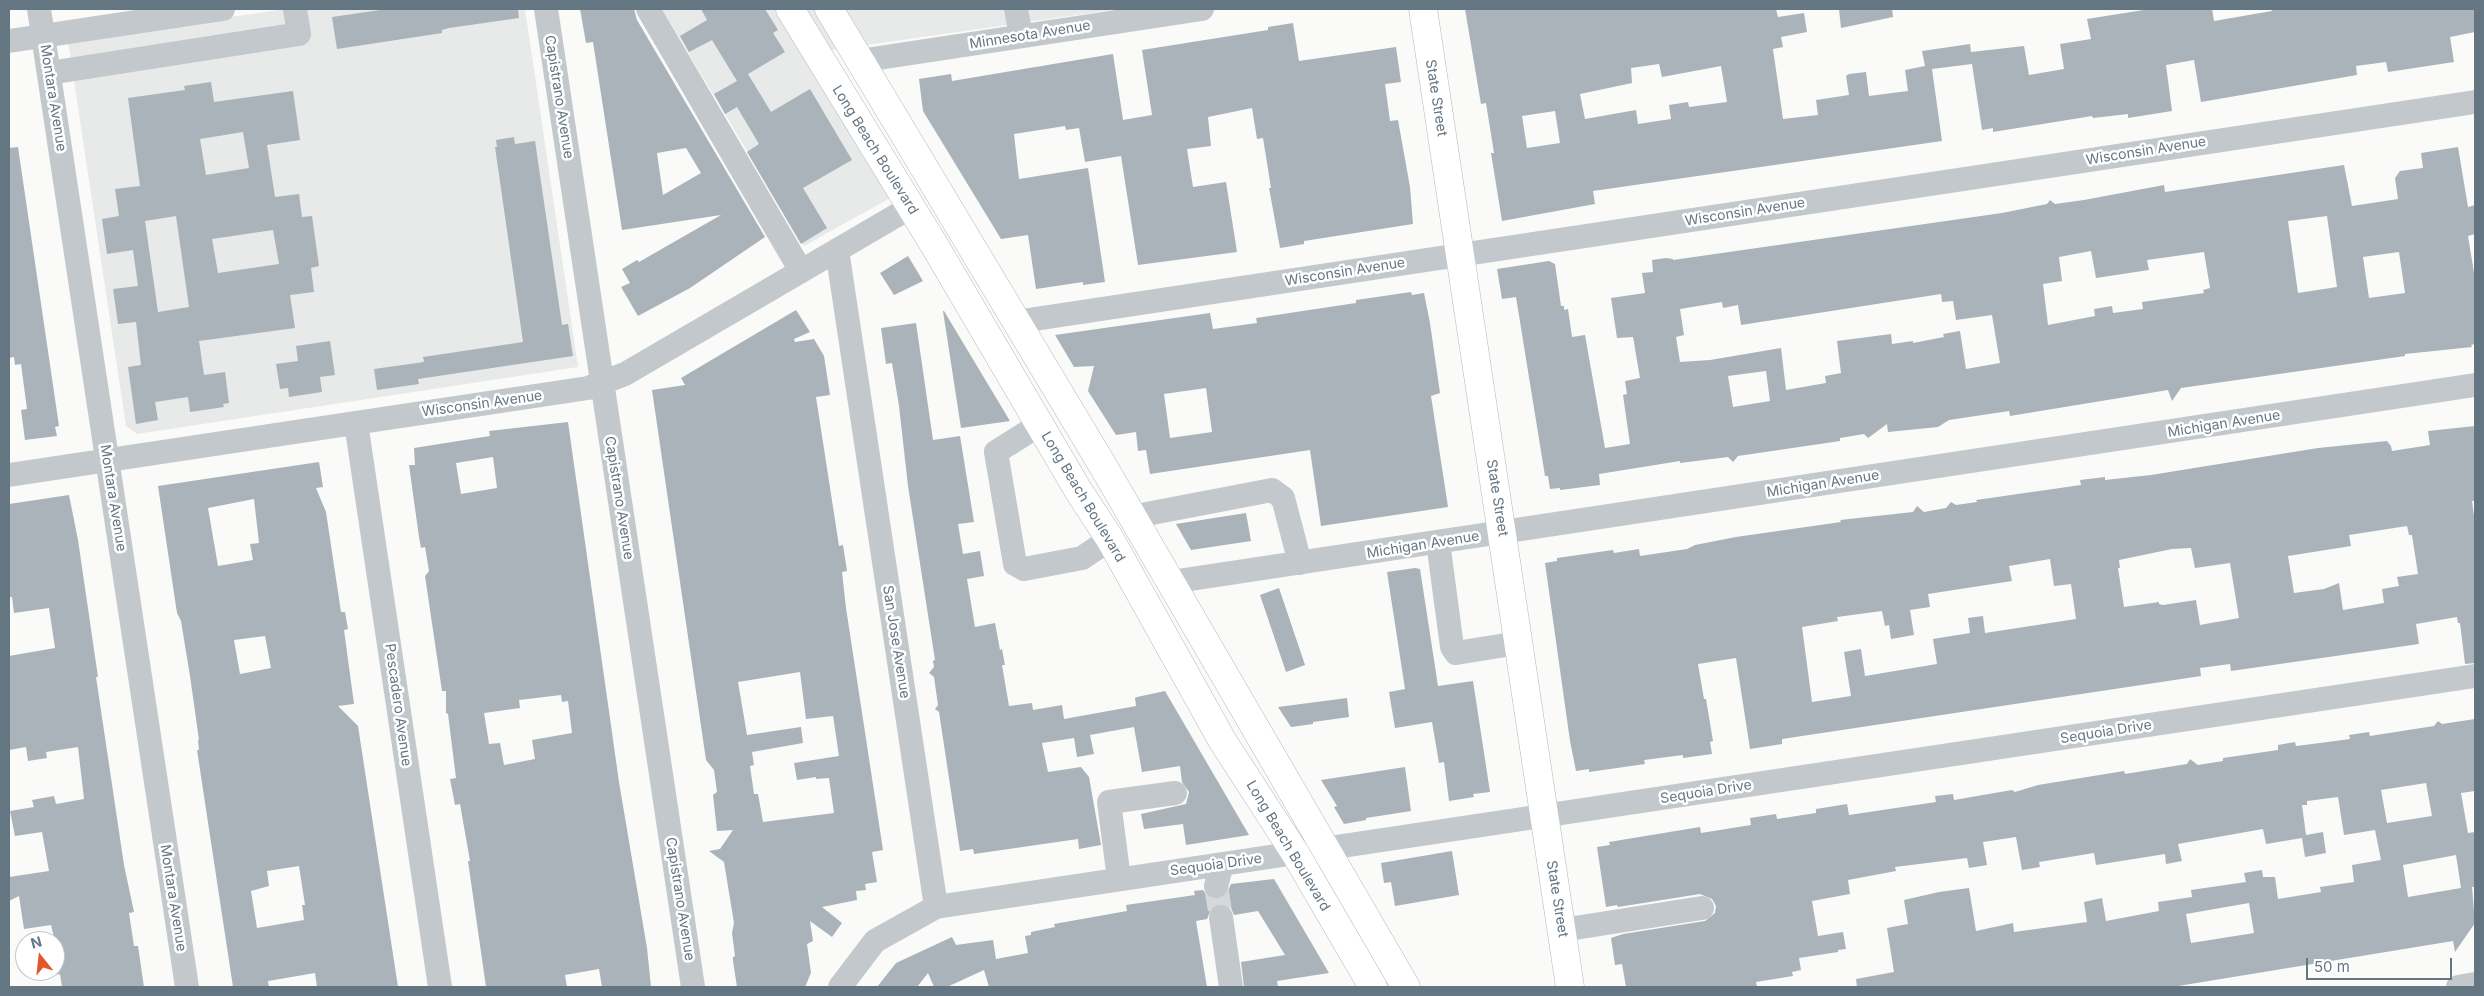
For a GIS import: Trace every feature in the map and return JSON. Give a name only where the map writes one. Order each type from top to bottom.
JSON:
[{"type":"main road","name":"Long Beach Boulevard","points":[[790,9],[936,248],[1039,426],[1110,539],[1222,740],[1295,853],[1372,987]]},
{"type":"main road","points":[[829,9],[1103,466],[1406,987]]},
{"type":"main road","name":"State Street","points":[[1423,9],[1570,987]]},
{"type":"main road","points":[[936,248],[947,249],[956,254],[995,317],[1005,323],[1015,322]]},
{"type":"street","name":"Montara Avenue","points":[[39,9],[187,987]]},
{"type":"street","points":[[9,41],[224,9]]},
{"type":"street","points":[[49,73],[299,34],[295,9]]},
{"type":"street","name":"Capistrano Avenue","points":[[546,9],[693,987]]},
{"type":"street","points":[[648,9],[800,271]]},
{"type":"street","points":[[1016,9],[1021,36]]},
{"type":"street","name":"Minnesota Avenue","points":[[859,60],[1202,9]]},
{"type":"street","name":"Wisconsin Avenue","points":[[1015,322],[2475,102]]},
{"type":"street","name":"Wisconsin Avenue","points":[[9,475],[588,388],[625,374],[911,207]]},
{"type":"street","name":"San Jose Avenue","points":[[837,250],[936,907]]},
{"type":"street","name":"Michigan Avenue","points":[[1171,582],[2475,386]]},
{"type":"street","name":"Pescadero Avenue","points":[[356,423],[440,987]]},
{"type":"street","points":[[1039,426],[996,452],[1015,564],[1024,569],[1082,558],[1110,539]]},
{"type":"street","points":[[1131,517],[1272,490],[1283,498],[1300,563]]},
{"type":"street","points":[[1438,542],[1452,648],[1456,653],[1518,643]]},
{"type":"street","name":"Sequoia Drive","points":[[936,907],[1119,879],[1219,875],[1295,853],[2475,676]]},
{"type":"street","points":[[1119,879],[1109,802],[1175,793]]},
{"type":"street","points":[[840,987],[874,941],[936,907]]},
{"type":"street","points":[[1562,930],[1702,908]]},
{"type":"street","points":[[1221,917],[1231,987]]},
{"type":"street","points":[[2458,987],[2475,984]]},
{"type":"shaded area","points":[[285,9],[525,9],[578,367],[137,434],[126,426],[68,41]]},
{"type":"shaded area","points":[[662,9],[1119,9],[804,54],[892,197],[804,246]]},
{"type":"building","points":[[387,9],[518,9],[519,18],[449,28],[442,30],[442,33],[337,49],[332,17]]},
{"type":"building","points":[[580,9],[634,9],[637,20],[765,237],[690,288],[638,316],[621,287],[630,283],[622,269],[637,260],[639,262],[721,215],[622,230],[593,42],[586,43]],"holes":[[[686,148],[701,173],[663,195],[657,153]]]},
{"type":"building","points":[[701,9],[765,9],[778,30],[773,33],[785,52],[748,74],[771,112],[810,89],[852,160],[803,188],[827,228],[801,244],[747,152],[759,144],[737,107],[725,114],[714,94],[737,81],[712,40],[689,52],[680,36],[707,20]]},
{"type":"building","points":[[1465,9],[1776,9],[1778,17],[1804,13],[1807,32],[1781,37],[1783,47],[1773,49],[1783,119],[1818,115],[1816,100],[1849,95],[1846,76],[1849,74],[1866,72],[1869,96],[1908,91],[1905,70],[1925,66],[1922,51],[1970,44],[1971,52],[2024,46],[2029,75],[2064,69],[2060,44],[2091,39],[2087,19],[2150,9],[2212,9],[2214,21],[2272,11],[2271,9],[2475,9],[2475,32],[2450,37],[2454,62],[2388,72],[2386,62],[2356,66],[2357,75],[2201,102],[2194,60],[2166,65],[2172,111],[2128,118],[2128,114],[2093,118],[2092,116],[1993,132],[1993,128],[1982,130],[1972,64],[1932,69],[1942,141],[1593,191],[1595,204],[1502,221],[1491,153],[1494,153],[1486,103],[1481,104]],"holes":[[[1659,64],[1662,77],[1721,66],[1727,102],[1689,107],[1688,102],[1669,105],[1671,119],[1638,124],[1636,110],[1585,119],[1580,94],[1632,83],[1631,68]],[[1555,111],[1560,143],[1527,148],[1522,116]]]},
{"type":"building","points":[[1839,9],[1892,9],[1893,17],[1841,28]]},
{"type":"building","points":[[1293,23],[1299,61],[1396,47],[1401,82],[1385,84],[1390,121],[1398,120],[1410,187],[1413,224],[1304,241],[1304,244],[1280,248],[1269,188],[1271,188],[1263,138],[1257,139],[1252,108],[1208,117],[1211,146],[1187,149],[1193,187],[1226,182],[1237,252],[1138,265],[1121,156],[1085,162],[1079,128],[1066,130],[1065,126],[1014,134],[1019,179],[1088,168],[1105,282],[1083,285],[1083,282],[1036,289],[1028,235],[1001,239],[923,111],[919,79],[951,74],[952,81],[1113,54],[1123,120],[1152,115],[1142,50],[1268,30],[1268,27]]},
{"type":"building","points":[[211,82],[214,102],[293,91],[300,140],[267,145],[275,197],[299,194],[302,217],[312,216],[319,266],[311,268],[314,292],[290,295],[295,328],[199,341],[204,375],[225,372],[229,403],[223,404],[224,407],[190,412],[188,397],[155,402],[158,420],[136,424],[128,367],[141,365],[136,322],[118,324],[113,289],[138,286],[133,250],[107,254],[102,219],[119,216],[115,189],[140,186],[128,98],[185,90],[184,86]],"holes":[[[243,132],[249,168],[206,175],[200,139]],[[176,216],[189,307],[158,312],[145,221]],[[273,230],[279,264],[218,273],[212,239]]]},
{"type":"building","points":[[514,137],[515,144],[535,141],[562,325],[568,324],[573,356],[418,379],[419,384],[377,390],[374,369],[424,362],[423,357],[523,342],[495,147],[497,147],[496,140]]},
{"type":"building","points":[[18,147],[59,426],[55,427],[57,436],[25,440],[21,410],[27,409],[21,364],[15,365],[14,357],[9,358],[9,148]]},
{"type":"building","points":[[2458,147],[2468,207],[2475,205],[2475,234],[2468,236],[2475,279],[2475,344],[2471,345],[2472,347],[2405,354],[2405,356],[2181,388],[2172,401],[2168,390],[2010,416],[2009,411],[1949,420],[1938,427],[1888,432],[1887,424],[1868,438],[1864,434],[1840,438],[1840,441],[1738,456],[1733,462],[1728,457],[1680,463],[1680,461],[1599,474],[1600,485],[1560,490],[1560,488],[1550,489],[1548,476],[1545,476],[1516,297],[1502,299],[1497,269],[1549,261],[1555,264],[1561,306],[1564,306],[1564,310],[1568,309],[1572,337],[1585,335],[1605,448],[1630,444],[1623,395],[1627,394],[1625,381],[1640,378],[1633,337],[1617,338],[1611,298],[1645,293],[1642,273],[1653,272],[1652,260],[1666,258],[1673,260],[2002,213],[2047,204],[2050,200],[2055,204],[2164,185],[2165,192],[2344,165],[2352,206],[2398,199],[2395,178],[2400,171],[2423,168],[2421,153]],"holes":[[[2327,216],[2337,287],[2298,293],[2288,221]],[[2091,251],[2096,278],[2149,270],[2147,260],[2204,252],[2210,288],[2203,290],[2204,293],[2142,302],[2143,309],[2113,313],[2112,306],[2094,309],[2095,316],[2048,325],[2043,284],[2062,281],[2059,257]],[[2399,252],[2405,293],[2369,298],[2363,257]],[[1941,294],[1942,302],[1953,301],[1956,320],[1992,315],[2000,363],[1966,369],[1960,331],[1943,334],[1944,337],[1913,343],[1913,341],[1892,344],[1891,334],[1837,341],[1841,373],[1825,376],[1826,383],[1786,390],[1781,348],[1710,360],[1680,362],[1676,337],[1684,335],[1680,309],[1722,302],[1723,308],[1738,305],[1741,325]],[[1766,371],[1770,401],[1733,407],[1728,376]]]},
{"type":"building","points":[[908,256],[923,281],[894,295],[880,273]]},
{"type":"building","points":[[1411,292],[1412,295],[1424,293],[1440,393],[1431,396],[1448,507],[1321,526],[1310,450],[1150,474],[1146,450],[1138,451],[1136,432],[1116,435],[1088,391],[1094,366],[1074,367],[1055,335],[1210,313],[1213,329],[1257,323],[1256,318],[1356,303],[1356,300]],"holes":[[[1206,388],[1212,432],[1170,438],[1164,394]]]},
{"type":"building","points":[[796,310],[810,332],[794,339],[795,342],[814,339],[824,356],[830,395],[816,397],[839,546],[843,545],[847,571],[842,572],[846,608],[883,850],[872,852],[877,882],[865,884],[866,890],[856,891],[857,900],[822,907],[842,923],[832,937],[810,921],[813,941],[807,944],[811,973],[805,987],[737,987],[733,961],[735,956],[732,933],[734,923],[724,862],[709,851],[720,849],[733,830],[717,831],[713,795],[717,792],[714,770],[706,760],[652,390],[685,385],[681,378]],"holes":[[[800,672],[806,719],[833,716],[839,756],[794,763],[797,780],[816,777],[816,779],[829,778],[834,813],[763,822],[758,794],[754,794],[750,766],[754,765],[752,752],[803,743],[801,727],[747,735],[738,682]]]},
{"type":"building","points":[[944,311],[1010,421],[961,428]]},
{"type":"building","points":[[916,323],[933,440],[960,436],[974,522],[958,524],[963,554],[980,551],[984,576],[967,579],[975,627],[995,623],[1005,665],[1002,665],[1009,706],[1032,703],[1033,710],[1062,705],[1064,719],[1136,706],[1135,698],[1165,691],[1249,835],[1186,845],[1183,824],[1144,829],[1141,814],[1186,804],[1189,792],[1182,782],[1180,766],[1142,772],[1134,727],[1090,735],[1094,754],[1077,757],[1074,738],[1042,743],[1048,772],[1081,767],[1089,777],[1101,845],[1079,849],[1078,839],[974,854],[973,849],[960,851],[939,712],[935,709],[938,705],[934,677],[929,673],[934,667],[933,661],[935,660],[908,486],[899,406],[892,363],[886,364],[881,328]]},
{"type":"building","points":[[330,341],[335,375],[320,377],[322,392],[289,397],[288,388],[280,389],[276,364],[298,361],[296,346]]},
{"type":"building","points":[[568,422],[619,782],[647,948],[651,987],[602,987],[599,969],[565,975],[567,987],[486,987],[468,861],[470,861],[460,804],[455,805],[450,779],[456,778],[448,714],[446,713],[446,691],[442,691],[425,576],[429,571],[425,547],[421,548],[409,465],[415,465],[414,448],[490,436],[489,431]],"holes":[[[493,457],[497,488],[461,494],[456,463]],[[561,695],[562,702],[568,701],[572,733],[532,740],[535,759],[504,765],[500,743],[489,744],[484,713],[520,708],[519,700]]]},
{"type":"building","points":[[2475,426],[2475,501],[2472,501],[2475,523],[2475,663],[2465,664],[2460,623],[2458,623],[2457,617],[2416,624],[2419,644],[2231,671],[2230,664],[2200,668],[2201,676],[1782,739],[1782,744],[1750,749],[1736,658],[1698,664],[1713,741],[1710,742],[1712,754],[1683,758],[1683,755],[1644,760],[1645,764],[1589,772],[1589,769],[1576,771],[1570,741],[1545,563],[1557,561],[1557,558],[1613,550],[1614,553],[1639,549],[1640,556],[1687,549],[1695,545],[1736,537],[1841,522],[1840,520],[1913,512],[1917,506],[1924,512],[1946,508],[1951,502],[1956,505],[1977,502],[1976,500],[2081,485],[2080,480],[2105,477],[2105,480],[2151,475],[2318,448],[2387,441],[2392,451],[2430,445],[2428,431]],"holes":[[[2407,526],[2409,535],[2412,535],[2418,574],[2397,577],[2399,586],[2382,589],[2384,603],[2343,610],[2339,583],[2324,589],[2294,593],[2288,556],[2351,546],[2349,535]],[[2191,548],[2195,568],[2230,563],[2239,618],[2200,625],[2196,600],[2163,605],[2159,604],[2159,602],[2124,607],[2118,568],[2120,568],[2119,560],[2172,549]],[[2050,559],[2054,586],[2071,584],[2076,619],[1985,633],[1983,616],[1968,618],[1970,633],[1933,639],[1937,664],[1865,676],[1861,649],[1844,652],[1851,696],[1812,702],[1802,627],[1838,621],[1837,617],[1882,611],[1885,626],[1889,625],[1891,639],[1914,635],[1910,610],[1930,607],[1928,594],[2012,581],[2009,566]]]},
{"type":"building","points":[[319,462],[323,487],[316,488],[326,512],[341,612],[345,612],[348,629],[344,630],[354,704],[338,706],[358,726],[398,987],[317,987],[315,973],[268,981],[269,987],[233,987],[197,750],[199,750],[199,740],[190,676],[181,621],[177,613],[158,486]],"holes":[[[254,499],[259,543],[250,544],[253,560],[218,566],[208,508]],[[265,636],[271,668],[240,674],[234,640]],[[299,866],[305,905],[302,905],[304,920],[257,928],[251,891],[269,886],[267,871]]]},
{"type":"building","points":[[69,495],[78,540],[124,865],[134,912],[129,913],[134,946],[138,946],[144,987],[62,987],[61,981],[65,981],[65,931],[52,931],[51,925],[24,929],[19,896],[9,901],[9,877],[49,871],[42,832],[15,836],[10,811],[34,807],[32,800],[54,796],[56,804],[84,799],[78,747],[46,752],[47,758],[28,761],[26,747],[9,750],[9,656],[55,648],[49,608],[14,613],[12,597],[9,597],[9,504]]},
{"type":"building","points":[[1246,513],[1251,541],[1191,550],[1176,524]]},
{"type":"building","points":[[1420,569],[1438,686],[1473,681],[1490,792],[1473,794],[1474,797],[1449,801],[1444,762],[1439,763],[1432,722],[1395,728],[1389,692],[1405,689],[1387,572]]},
{"type":"building","points":[[1279,588],[1305,665],[1286,672],[1260,595]]},
{"type":"building","points":[[1347,698],[1349,717],[1291,727],[1278,707]]},
{"type":"building","points":[[2475,719],[2475,791],[2461,793],[2468,833],[2475,832],[2475,887],[2472,887],[2475,923],[2455,952],[2453,941],[2172,987],[1857,987],[1856,979],[1894,972],[1887,928],[1908,924],[1904,900],[1939,892],[1969,888],[1976,931],[2013,923],[2014,932],[2087,922],[2084,902],[2102,898],[2106,921],[2159,911],[2158,902],[2192,897],[2191,890],[2246,882],[2244,873],[2262,870],[2263,877],[2275,877],[2278,899],[2321,892],[2320,887],[2354,882],[2352,865],[2381,860],[2375,830],[2344,835],[2338,797],[2307,801],[2307,805],[2302,805],[2306,835],[2323,832],[2326,853],[2305,857],[2302,838],[2266,844],[2263,829],[2178,844],[2182,861],[2166,864],[2165,854],[2096,865],[2094,853],[2039,862],[2040,867],[2022,870],[2016,837],[1983,842],[1987,865],[1969,868],[1967,858],[1895,867],[1896,871],[1848,880],[1850,894],[1812,901],[1818,936],[1843,932],[1846,949],[1799,958],[1801,970],[1792,972],[1793,976],[1756,982],[1757,987],[1626,987],[1622,964],[1615,965],[1611,938],[1623,934],[1705,921],[1715,913],[1716,906],[1712,899],[1700,894],[1618,907],[1617,905],[1606,907],[1597,847],[1610,845],[1609,842],[1700,827],[1701,833],[1751,825],[1750,818],[1776,814],[1777,819],[1816,813],[1816,809],[1847,804],[1849,815],[1936,802],[1935,796],[1953,794],[1954,800],[2012,790],[2015,792],[2038,785],[2124,771],[2125,774],[2187,764],[2190,759],[2198,765],[2223,761],[2223,758],[2278,750],[2278,745],[2295,742],[2296,746],[2350,739],[2349,735],[2369,732],[2370,736],[2434,726],[2438,721],[2442,724]],"holes":[[[2426,783],[2432,816],[2387,823],[2381,790]],[[2456,855],[2461,888],[2408,897],[2403,865]],[[2249,903],[2254,933],[2191,943],[2186,914]]]},
{"type":"building","points":[[1405,767],[1411,811],[1366,818],[1366,820],[1344,824],[1334,807],[1337,806],[1321,780]]},
{"type":"building","points":[[1452,851],[1459,895],[1395,906],[1391,882],[1384,883],[1381,863]]},
{"type":"building","points":[[1274,879],[1329,973],[1277,981],[1278,987],[1244,987],[1241,962],[1285,955],[1258,911],[1234,915],[1231,908],[1220,903],[1212,907],[1207,919],[1196,921],[1207,987],[989,987],[984,970],[947,987],[934,987],[928,973],[917,987],[877,987],[896,963],[952,937],[956,945],[993,940],[996,959],[1028,953],[1025,936],[1031,935],[1031,932],[1055,927],[1054,924],[1127,911],[1126,905],[1195,895],[1194,891],[1203,890],[1207,896],[1219,899],[1226,895],[1231,884]]},
{"type":"tunnel","points":[[1216,886],[1221,917]]}]
